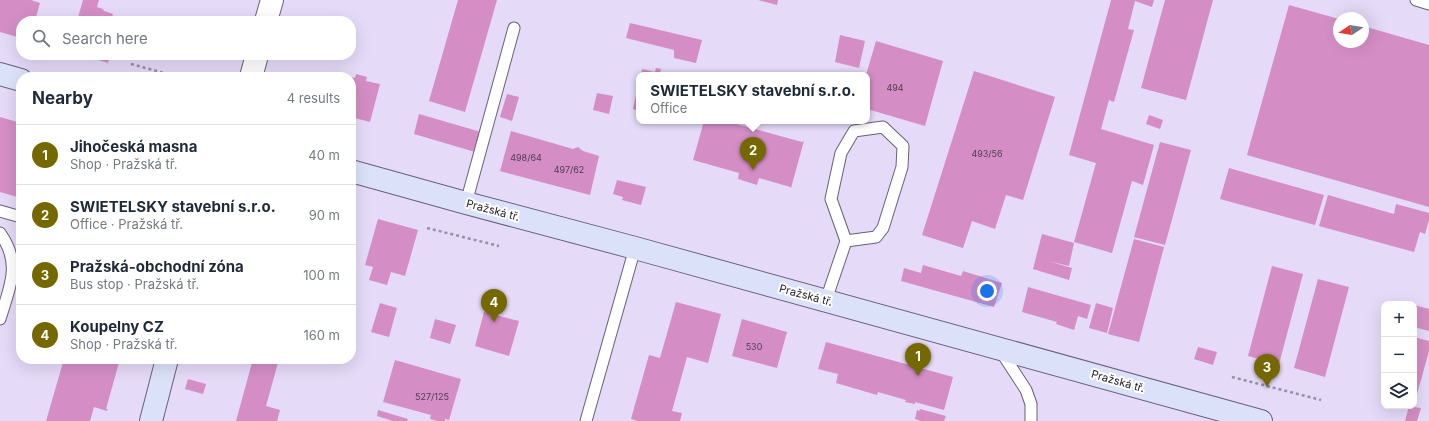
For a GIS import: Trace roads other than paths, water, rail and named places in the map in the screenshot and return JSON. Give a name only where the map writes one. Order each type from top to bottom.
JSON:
[{"type":"main road","points":[[0,74],[16,79]]},
{"type":"main road","name":"Pražská tř.","points":[[356,172],[826,300],[1261,421]]},
{"type":"main road","points":[[151,421],[166,364]]},
{"type":"street","points":[[267,16],[272,0]]},
{"type":"street","points":[[252,72],[256,60]]},
{"type":"lane","points":[[1416,0],[1429,4]]},
{"type":"lane","points":[[466,203],[514,28]]},
{"type":"lane","points":[[826,300],[846,241],[831,199],[841,153],[854,131],[882,127],[904,146],[902,167],[883,228],[876,237],[846,241]]},
{"type":"lane","points":[[0,211],[16,216]]},
{"type":"lane","points":[[0,233],[12,257],[13,279],[0,319]]},
{"type":"lane","points":[[586,421],[635,248]]},
{"type":"lane","points":[[998,348],[1026,390],[1031,404],[1030,421]]},
{"type":"place","name":"SWIETELSKY stavební s.r.o.","points":[[753,170]]},
{"type":"place","name":"Koupelny CZ","points":[[494,322]]},
{"type":"place","name":"Jihočeská masna","points":[[918,376]]},
{"type":"place","name":"Pražská-obchodní zóna","points":[[1267,387]]}]
